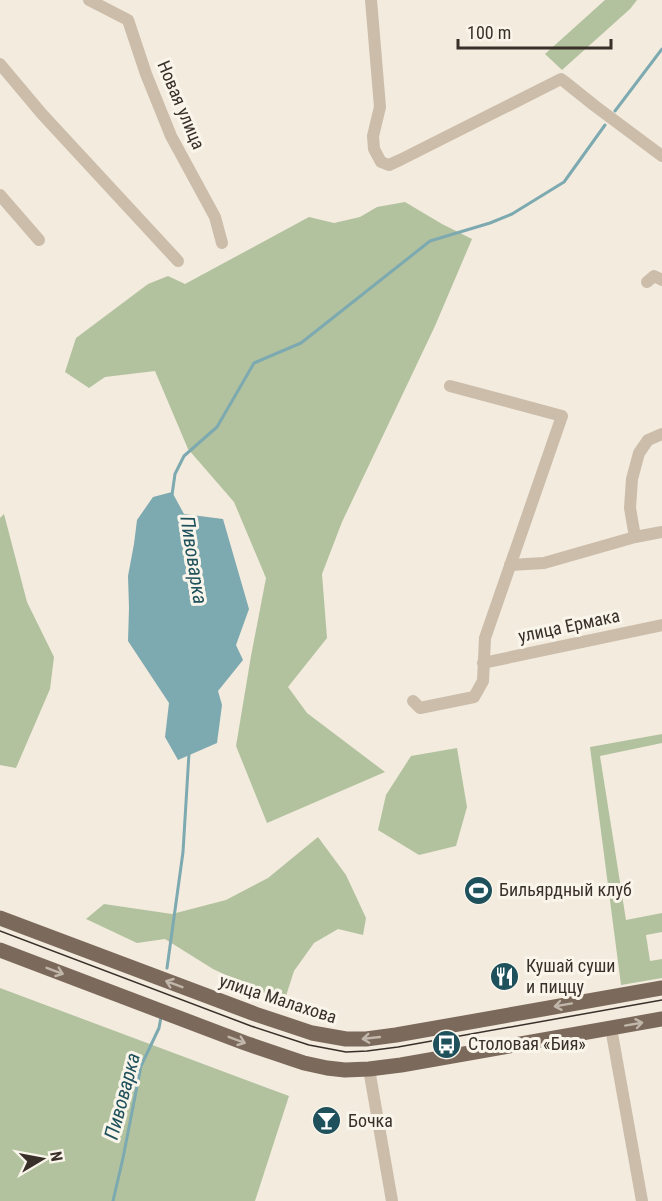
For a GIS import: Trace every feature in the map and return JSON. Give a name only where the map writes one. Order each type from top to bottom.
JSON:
[{"type":"main road","name":"улица Малахова","points":[[0,918],[255,1014],[312,1034],[346,1040],[396,1035],[662,988]]},
{"type":"main road","points":[[0,950],[279,1055],[327,1068],[345,1070],[369,1070],[662,1019]]},
{"type":"street","name":"Новая улица","points":[[89,0],[128,20],[171,136],[215,217],[222,243]]},
{"type":"street","points":[[371,0],[380,107],[373,136],[374,149],[381,162],[388,165],[400,160],[561,80],[662,156]]},
{"type":"street","points":[[0,64],[42,114],[178,261]]},
{"type":"street","points":[[0,195],[39,240]]},
{"type":"street","points":[[647,282],[654,276],[662,279]]},
{"type":"street","points":[[413,701],[420,708],[474,697],[483,681],[485,638],[562,416],[450,386]]},
{"type":"street","points":[[635,537],[630,508],[632,479],[639,453],[648,440],[662,434]]},
{"type":"street","points":[[510,565],[544,563],[635,537],[662,532]]},
{"type":"street","name":"улица Ермака","points":[[483,663],[662,625]]},
{"type":"street","points":[[611,1028],[642,1201]]},
{"type":"street","points":[[369,1070],[392,1201]]},
{"type":"green space","points":[[605,0],[637,0],[630,9],[562,70],[545,54]]},
{"type":"green space","points":[[405,202],[472,239],[435,326],[342,522],[322,574],[327,638],[288,687],[307,713],[385,772],[267,823],[236,746],[266,578],[234,502],[188,449],[155,371],[105,377],[89,388],[65,372],[76,338],[148,284],[168,276],[185,284],[309,217],[334,223],[360,217],[377,207]]},
{"type":"green space","points":[[4,514],[27,602],[54,657],[50,689],[16,768],[0,765],[0,518]]},
{"type":"green space","points":[[662,734],[662,743],[600,756],[626,920],[662,913],[662,932],[646,935],[650,961],[662,959],[662,978],[621,985],[590,747]]},
{"type":"green space","points":[[457,748],[467,807],[456,846],[419,855],[378,830],[386,795],[411,756]]},
{"type":"green space","points":[[318,837],[346,875],[366,918],[363,935],[338,929],[314,943],[294,971],[284,1002],[213,969],[165,939],[137,943],[86,919],[104,904],[172,914],[226,900],[268,878]]},
{"type":"green space","points":[[0,988],[289,1096],[255,1201],[0,1201]]},
{"type":"water","points":[[172,492],[184,514],[223,519],[249,609],[236,645],[243,660],[218,691],[222,705],[217,743],[178,760],[165,737],[169,703],[128,641],[128,576],[137,520],[153,497]]},
{"type":"waterway","name":"Пивоварка","points":[[615,111],[662,49]]},
{"type":"waterway","name":"Пивоварка","points":[[172,495],[175,474],[184,456],[217,427],[254,363],[301,343],[430,241],[512,214],[564,182],[605,125]]},
{"type":"waterway","name":"Пивоварка","points":[[167,968],[183,852],[189,753]]},
{"type":"waterway","name":"Пивоварка","points":[[113,1201],[141,1066],[159,1028],[161,1017]]},
{"type":"tram line","points":[[0,931],[251,1026],[309,1045],[346,1052],[398,1047],[662,1000]]},
{"type":"place","name":"Бильярдный клуб","points":[[478,890]]},
{"type":"place","name":"Кушай суши и пиццу","points":[[505,976]]},
{"type":"place","name":"Столовая «Бия»","points":[[447,1044]]},
{"type":"place","name":"Бочка","points":[[327,1121]]}]
